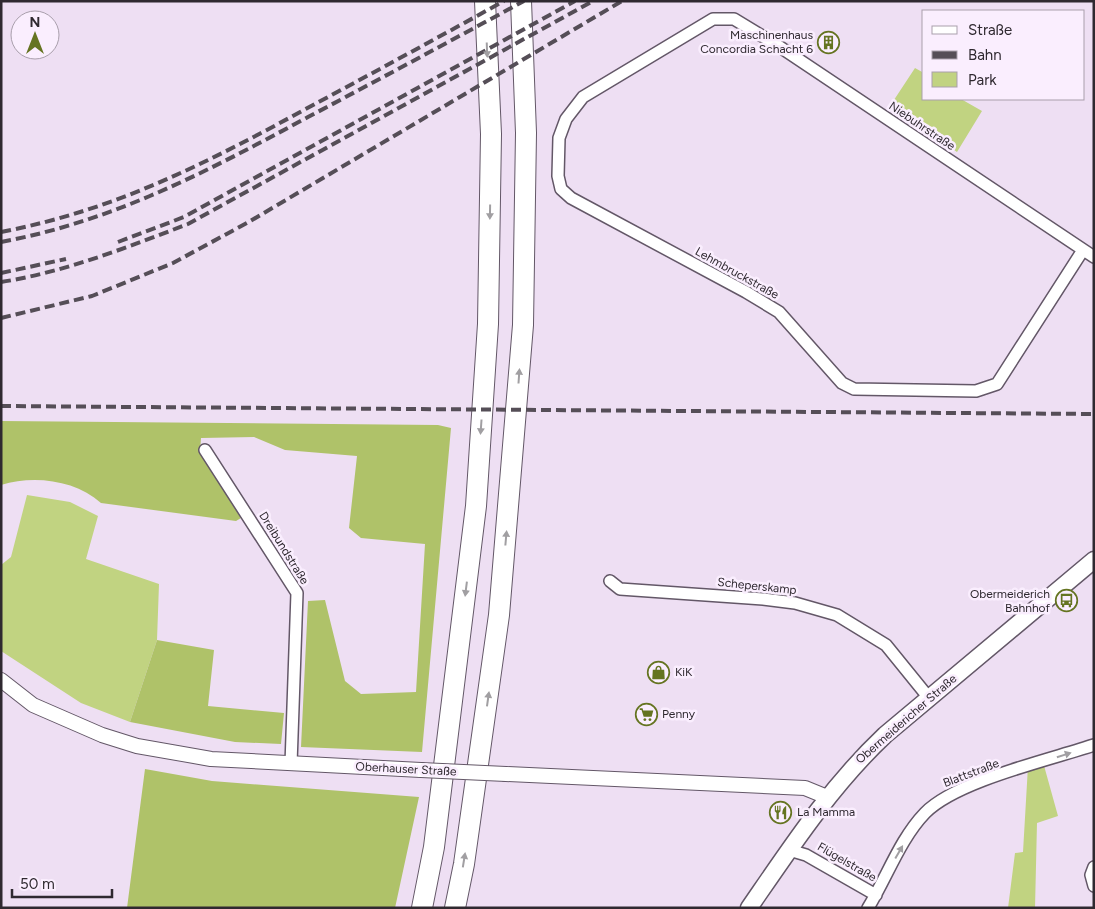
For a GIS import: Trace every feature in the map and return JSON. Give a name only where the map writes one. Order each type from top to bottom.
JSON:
[{"type":"highway","points":[[422,908],[434,847],[476,506],[488,324],[491,134],[486,1]]},
{"type":"highway","points":[[455,908],[464,864],[500,615],[523,325],[526,133],[521,1]]},
{"type":"main road","name":"Obermeidericher Straße","points":[[749,908],[827,797],[855,764],[929,698],[1094,560]]},
{"type":"street","name":"Lehmbruckstraße","points":[[734,19],[714,19],[583,97],[566,119],[559,138],[558,176],[561,189],[571,198],[746,292],[779,312],[842,384],[854,390],[976,391],[996,384],[1083,250]]},
{"type":"street","name":"Niebuhrstraße","points":[[734,19],[1094,257]]},
{"type":"street","name":"Dreibundstraße","points":[[205,450],[297,593],[291,764]]},
{"type":"street","name":"Scheperskamp","points":[[610,581],[620,589],[763,598],[795,603],[837,615],[886,645],[929,698]]},
{"type":"street","name":"Oberhauser Straße","points":[[1,680],[33,705],[102,735],[137,746],[210,759],[804,788],[827,797]]},
{"type":"street","name":"Blattstraße","points":[[876,895],[912,830],[926,812],[939,802],[965,787],[1094,745]]},
{"type":"street","name":"Flügelstraße","points":[[789,850],[806,855],[876,895],[868,908]]},
{"type":"street","points":[[1094,867],[1091,875],[1094,886]]},
{"type":"green space","points":[[915,68],[922,72],[922,100],[963,100],[982,111],[957,152],[890,106]]},
{"type":"green space","points":[[1,421],[438,425],[451,428],[422,752],[301,747],[308,601],[325,600],[345,681],[361,694],[416,692],[425,544],[361,538],[349,528],[357,456],[285,450],[254,437],[201,438],[200,452],[241,518],[236,521],[101,503],[79,489],[54,482],[27,480],[1,485]]},
{"type":"green space","points":[[27,495],[70,502],[98,516],[86,559],[159,584],[157,640],[130,722],[81,703],[1,651],[1,565],[11,557]]},
{"type":"green space","points":[[157,640],[214,650],[208,706],[284,713],[281,744],[235,742],[130,722]]},
{"type":"green space","points":[[1043,762],[1058,816],[1037,823],[1035,908],[1008,908],[1015,853],[1023,852],[1028,766]]},
{"type":"green space","points":[[145,769],[212,781],[419,797],[395,908],[127,908]]},
{"type":"railway","points":[[1,232],[86,210],[163,181],[276,125],[504,1]]},
{"type":"railway","points":[[1,242],[43,233],[83,221],[159,192],[197,175],[524,1]]},
{"type":"railway","points":[[118,242],[184,217],[575,1]]},
{"type":"railway","points":[[1,282],[25,278],[72,265],[119,250],[188,224],[593,1]]},
{"type":"railway","points":[[1,318],[92,296],[173,263],[247,223],[622,1]]},
{"type":"railway","points":[[1,273],[66,259]]},
{"type":"railway","points":[[1,406],[1094,414]]},
{"type":"place","name":"Maschinenhaus Concordia Schacht 6","points":[[829,42]]},
{"type":"place","name":"Obermeiderich Bahnhof","points":[[1066,601]]},
{"type":"place","name":"KiK","points":[[659,672]]},
{"type":"place","name":"Penny","points":[[646,714]]},
{"type":"place","name":"La Mamma","points":[[781,812]]}]
